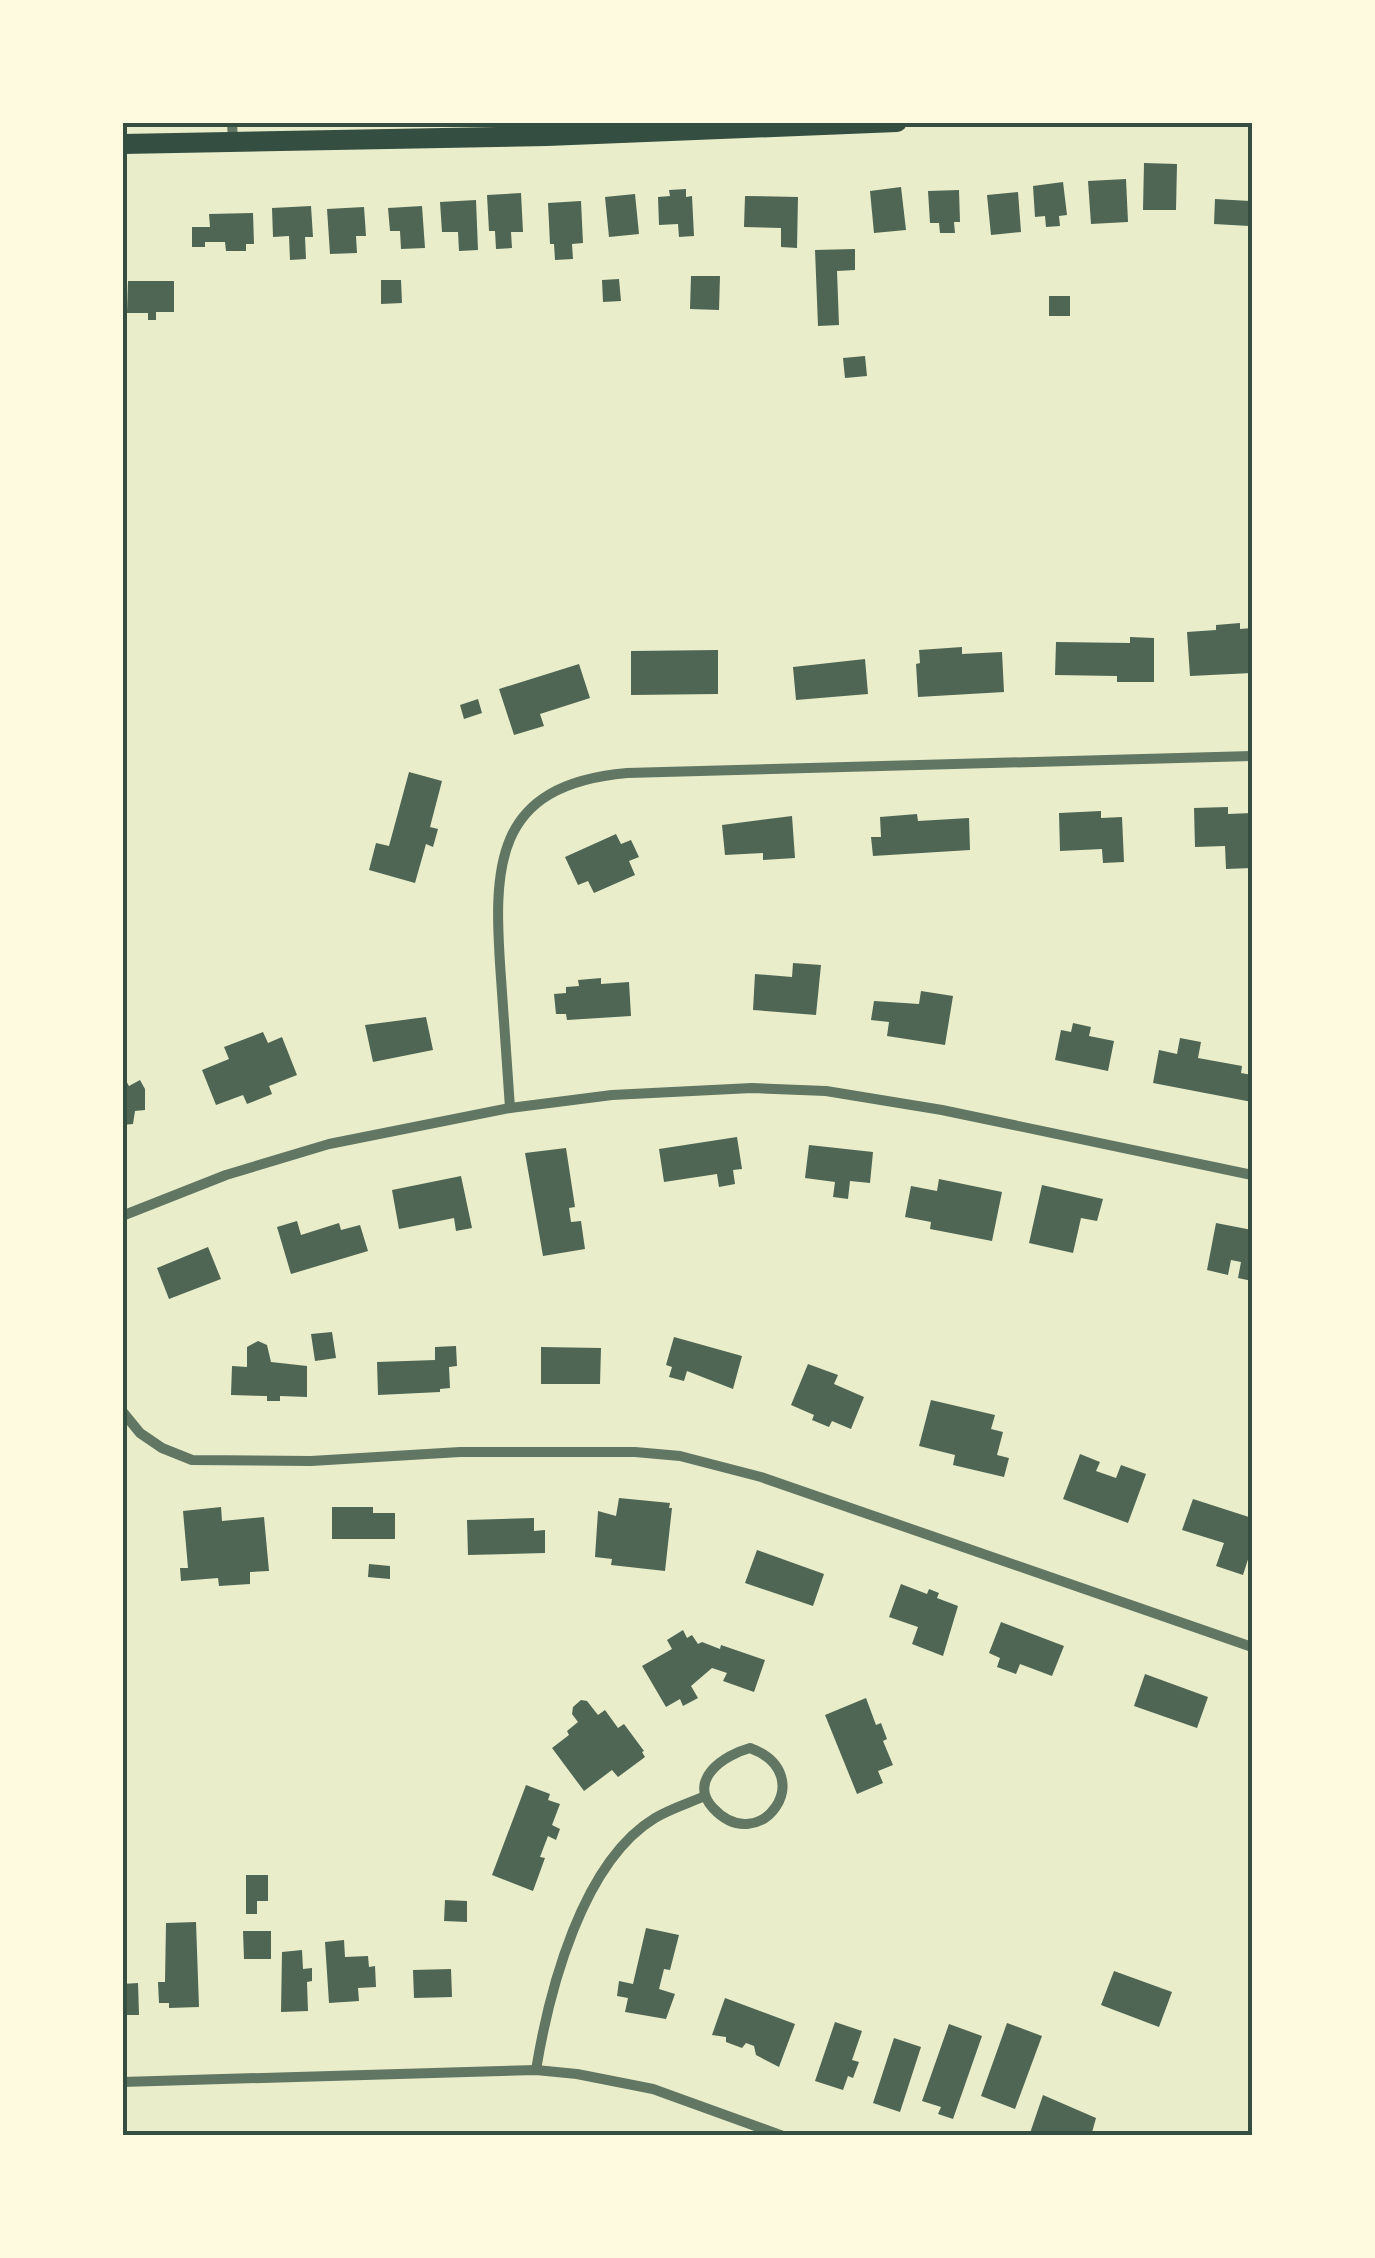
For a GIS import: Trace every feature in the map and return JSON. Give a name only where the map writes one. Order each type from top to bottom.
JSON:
[{"type":"main road","points":[[122,144],[232,133],[566,136],[897,122]]},
{"type":"street","points":[[510,1108],[498,881],[507,844],[520,821],[545,796],[565,785],[590,776],[627,773],[1252,756]]},
{"type":"street","points":[[122,1216],[284,1156],[329,1144],[510,1108],[612,1095],[752,1088],[826,1091],[942,1110],[1252,1175]]},
{"type":"street","points":[[122,1411],[140,1434],[192,1460],[311,1460],[460,1452],[635,1452],[680,1456],[780,1483],[1252,1648]]},
{"type":"street","points":[[750,1748],[766,1754],[781,1772],[783,1788],[776,1808],[752,1825],[724,1816],[705,1796],[710,1772],[721,1759],[736,1752],[750,1748]]},
{"type":"street","points":[[536,2070],[544,2020],[568,1940],[613,1854],[654,1818],[705,1796]]},
{"type":"street","points":[[122,2082],[536,2070],[653,2088],[783,2136]]},
{"type":"building","points":[[1144,163],[1177,164],[1176,210],[1143,210]]},
{"type":"building","points":[[1126,179],[1128,222],[1091,224],[1088,181]]},
{"type":"building","points":[[1063,182],[1067,215],[1059,216],[1060,226],[1046,227],[1045,216],[1035,217],[1033,186]]},
{"type":"building","points":[[901,187],[906,230],[874,233],[870,191]]},
{"type":"building","points":[[686,189],[686,197],[692,196],[694,236],[679,237],[678,224],[659,225],[658,197],[670,196],[669,190]]},
{"type":"building","points":[[959,190],[960,222],[954,222],[955,233],[940,233],[939,223],[930,223],[928,191]]},
{"type":"building","points":[[1018,192],[1021,232],[991,235],[987,195]]},
{"type":"building","points":[[521,193],[523,232],[511,232],[512,248],[496,249],[495,231],[489,231],[487,195]]},
{"type":"building","points":[[635,194],[639,234],[609,237],[605,197]]},
{"type":"building","points":[[745,196],[798,197],[797,248],[781,247],[781,228],[744,227]]},
{"type":"building","points":[[1215,199],[1250,201],[1249,226],[1214,224]]},
{"type":"building","points":[[476,200],[478,250],[459,251],[458,232],[442,232],[440,202]]},
{"type":"building","points":[[581,201],[583,243],[572,244],[573,259],[555,260],[554,244],[550,244],[548,203]]},
{"type":"building","points":[[311,206],[313,237],[305,237],[306,259],[290,260],[289,236],[273,237],[272,208]]},
{"type":"building","points":[[422,206],[425,248],[401,249],[400,231],[390,231],[388,208]]},
{"type":"building","points":[[364,207],[366,236],[356,236],[357,253],[330,254],[327,209]]},
{"type":"building","points":[[253,213],[254,244],[246,244],[246,251],[226,251],[225,242],[192,247],[192,227],[210,227],[209,214]]},
{"type":"building","points":[[855,249],[855,270],[837,271],[839,325],[818,326],[815,250]]},
{"type":"building","points":[[691,276],[720,276],[719,310],[690,309]]},
{"type":"building","points":[[619,279],[621,301],[603,302],[602,280]]},
{"type":"building","points":[[381,280],[401,280],[402,303],[381,304]]},
{"type":"building","points":[[128,281],[174,281],[174,312],[156,312],[156,320],[148,320],[148,313],[127,313]]},
{"type":"building","points":[[1049,296],[1070,296],[1070,316],[1049,316]]},
{"type":"building","points":[[865,356],[867,376],[845,378],[843,358]]},
{"type":"building","points":[[1240,623],[1240,629],[1252,628],[1252,673],[1190,676],[1187,632]]},
{"type":"building","points":[[1130,637],[1154,638],[1154,682],[1117,682],[1117,676],[1055,675],[1056,642],[1130,643]]},
{"type":"building","points":[[962,647],[962,654],[1002,652],[1004,692],[918,697],[919,650]]},
{"type":"building","points":[[718,650],[718,694],[631,695],[631,651]]},
{"type":"building","points":[[865,659],[868,694],[796,700],[793,667]]},
{"type":"building","points":[[579,664],[590,698],[540,714],[544,726],[514,735],[499,689]]},
{"type":"building","points":[[478,699],[482,713],[464,719],[460,705]]},
{"type":"building","points":[[409,772],[442,781],[430,827],[438,829],[433,847],[426,844],[415,883],[369,870],[376,843],[389,846]]},
{"type":"building","points":[[1228,807],[1228,814],[1252,813],[1252,868],[1226,869],[1225,846],[1195,847],[1194,808]]},
{"type":"building","points":[[1101,811],[1101,818],[1122,817],[1124,862],[1103,863],[1102,849],[1060,851],[1059,813]]},
{"type":"building","points":[[917,814],[918,821],[969,818],[970,850],[873,856],[871,837],[881,837],[880,817]]},
{"type":"building","points":[[792,816],[795,858],[763,860],[763,853],[725,855],[722,825]]},
{"type":"building","points":[[616,834],[621,844],[631,840],[639,857],[629,861],[635,875],[594,893],[588,881],[578,885],[565,857]]},
{"type":"building","points":[[793,963],[821,965],[816,1015],[753,1010],[755,974],[792,977]]},
{"type":"building","points":[[601,978],[601,984],[629,982],[631,1016],[567,1020],[566,1014],[556,1014],[554,994],[566,993],[566,987],[579,986],[578,980]]},
{"type":"building","points":[[921,991],[953,996],[945,1045],[887,1036],[889,1022],[871,1020],[874,1001],[919,1004]]},
{"type":"building","points":[[426,1017],[433,1050],[373,1062],[365,1025]]},
{"type":"building","points":[[1073,1023],[1091,1027],[1089,1036],[1114,1041],[1108,1071],[1055,1060],[1061,1030],[1071,1032]]},
{"type":"building","points":[[263,1032],[268,1043],[282,1037],[297,1075],[269,1086],[272,1094],[247,1104],[243,1095],[216,1105],[202,1070],[229,1059],[224,1047]]},
{"type":"building","points":[[1180,1038],[1201,1042],[1198,1058],[1242,1066],[1241,1073],[1252,1075],[1252,1102],[1153,1083],[1159,1050],[1177,1054]]},
{"type":"building","points":[[122,1074],[129,1086],[140,1080],[145,1089],[145,1110],[135,1111],[133,1124],[122,1125]]},
{"type":"building","points":[[737,1137],[742,1169],[733,1170],[735,1184],[719,1187],[717,1174],[664,1182],[659,1149]]},
{"type":"building","points":[[809,1145],[873,1152],[870,1183],[850,1181],[848,1199],[833,1197],[835,1182],[805,1178]]},
{"type":"building","points":[[566,1148],[575,1207],[569,1208],[571,1222],[581,1221],[585,1249],[543,1256],[525,1153]]},
{"type":"building","points":[[461,1176],[472,1228],[456,1231],[454,1218],[399,1229],[392,1190]]},
{"type":"building","points":[[939,1179],[1002,1192],[992,1241],[930,1229],[931,1222],[905,1217],[911,1186],[937,1191]]},
{"type":"building","points":[[1042,1185],[1103,1199],[1097,1221],[1081,1218],[1073,1253],[1029,1243]]},
{"type":"building","points":[[297,1221],[301,1235],[339,1223],[341,1230],[360,1225],[368,1251],[291,1274],[277,1227]]},
{"type":"building","points":[[1216,1223],[1252,1230],[1252,1281],[1238,1278],[1241,1262],[1231,1260],[1228,1275],[1207,1270]]},
{"type":"building","points":[[208,1247],[221,1279],[169,1299],[157,1268]]},
{"type":"building","points":[[332,1332],[336,1358],[315,1361],[311,1334]]},
{"type":"building","points":[[674,1337],[742,1356],[733,1389],[687,1371],[684,1381],[669,1377],[672,1367],[666,1365]]},
{"type":"building","points":[[258,1341],[267,1345],[271,1362],[307,1366],[307,1397],[280,1396],[280,1401],[267,1401],[267,1396],[231,1395],[232,1366],[247,1367],[247,1347]]},
{"type":"building","points":[[456,1346],[457,1366],[449,1367],[450,1388],[440,1392],[378,1395],[377,1362],[435,1360],[435,1347]]},
{"type":"building","points":[[541,1347],[601,1348],[600,1384],[541,1384]]},
{"type":"building","points":[[808,1364],[838,1375],[834,1384],[864,1397],[851,1429],[832,1421],[829,1427],[791,1405]]},
{"type":"building","points":[[931,1400],[995,1415],[991,1429],[1003,1432],[997,1455],[1009,1458],[1004,1477],[953,1465],[955,1455],[919,1446]]},
{"type":"building","points":[[1080,1454],[1100,1462],[1096,1471],[1116,1478],[1121,1465],[1146,1474],[1128,1523],[1063,1499]]},
{"type":"building","points":[[619,1498],[670,1503],[665,1571],[611,1565],[612,1559],[595,1557],[598,1511],[616,1516]]},
{"type":"building","points":[[1193,1499],[1252,1518],[1252,1547],[1243,1575],[1216,1566],[1224,1543],[1182,1530]]},
{"type":"building","points":[[221,1507],[222,1521],[264,1517],[269,1571],[250,1572],[250,1584],[219,1586],[218,1578],[181,1581],[180,1568],[188,1568],[183,1511]]},
{"type":"building","points":[[332,1507],[373,1507],[373,1513],[395,1513],[395,1539],[332,1539]]},
{"type":"building","points":[[534,1518],[534,1531],[545,1530],[545,1553],[468,1555],[467,1520]]},
{"type":"building","points":[[757,1550],[824,1574],[813,1606],[745,1583]]},
{"type":"building","points":[[369,1564],[390,1566],[390,1579],[368,1577]]},
{"type":"building","points":[[901,1584],[927,1594],[929,1589],[939,1593],[937,1598],[958,1606],[943,1656],[912,1644],[918,1627],[889,1617]]},
{"type":"building","points":[[1001,1622],[1064,1646],[1052,1676],[1020,1664],[1016,1674],[997,1667],[1000,1658],[989,1653]]},
{"type":"building","points":[[683,1630],[687,1638],[692,1635],[698,1644],[720,1649],[721,1645],[765,1660],[754,1692],[723,1681],[727,1673],[712,1668],[691,1686],[698,1698],[683,1706],[680,1699],[666,1707],[642,1666],[672,1649],[667,1640]]},
{"type":"building","points":[[1145,1674],[1208,1697],[1197,1728],[1134,1706]]},
{"type":"building","points":[[866,1698],[876,1725],[881,1723],[887,1739],[883,1741],[893,1765],[878,1771],[883,1783],[857,1794],[825,1715]]},
{"type":"building","points":[[581,1700],[587,1701],[598,1715],[605,1710],[618,1728],[624,1724],[645,1757],[618,1777],[612,1770],[584,1791],[552,1748],[578,1722],[572,1714]]},
{"type":"building","points":[[526,1785],[550,1794],[548,1800],[560,1804],[552,1825],[560,1829],[556,1840],[548,1836],[533,1891],[492,1875]]},
{"type":"building","points":[[246,1875],[268,1875],[268,1901],[257,1901],[257,1914],[246,1914]]},
{"type":"building","points":[[445,1900],[467,1901],[467,1922],[444,1921]]},
{"type":"building","points":[[196,1922],[199,2007],[169,2008],[169,2003],[159,2003],[158,1982],[165,1982],[166,1923]]},
{"type":"building","points":[[646,1928],[679,1935],[670,1970],[664,1969],[659,1989],[675,1994],[666,2019],[625,2012],[628,1998],[617,1996],[619,1981],[633,1984]]},
{"type":"building","points":[[243,1931],[271,1931],[271,1959],[244,1959]]},
{"type":"building","points":[[344,1940],[345,1957],[368,1956],[369,1967],[375,1966],[376,1987],[358,1988],[359,2001],[329,2003],[325,1942]]},
{"type":"building","points":[[302,1950],[303,1969],[312,1968],[312,1981],[307,1982],[308,2011],[281,2012],[282,1952]]},
{"type":"building","points":[[451,1969],[452,1997],[414,1998],[413,1970]]},
{"type":"building","points":[[1114,1971],[1172,1992],[1159,2027],[1101,2005]]},
{"type":"building","points":[[138,1983],[139,2015],[122,2015],[122,1984]]},
{"type":"building","points":[[725,1998],[795,2024],[779,2067],[756,2055],[754,2046],[746,2043],[742,2048],[726,2042],[726,2037],[712,2035]]},
{"type":"building","points":[[835,2022],[862,2031],[852,2060],[859,2062],[843,2090],[815,2081]]},
{"type":"building","points":[[1007,2023],[1042,2036],[1015,2109],[981,2096]]},
{"type":"building","points":[[949,2024],[982,2036],[953,2119],[938,2114],[941,2107],[922,2101]]},
{"type":"building","points":[[894,2038],[921,2047],[900,2112],[873,2103]]},
{"type":"building","points":[[1043,2095],[1096,2118],[1091,2136],[1029,2136]]}]
